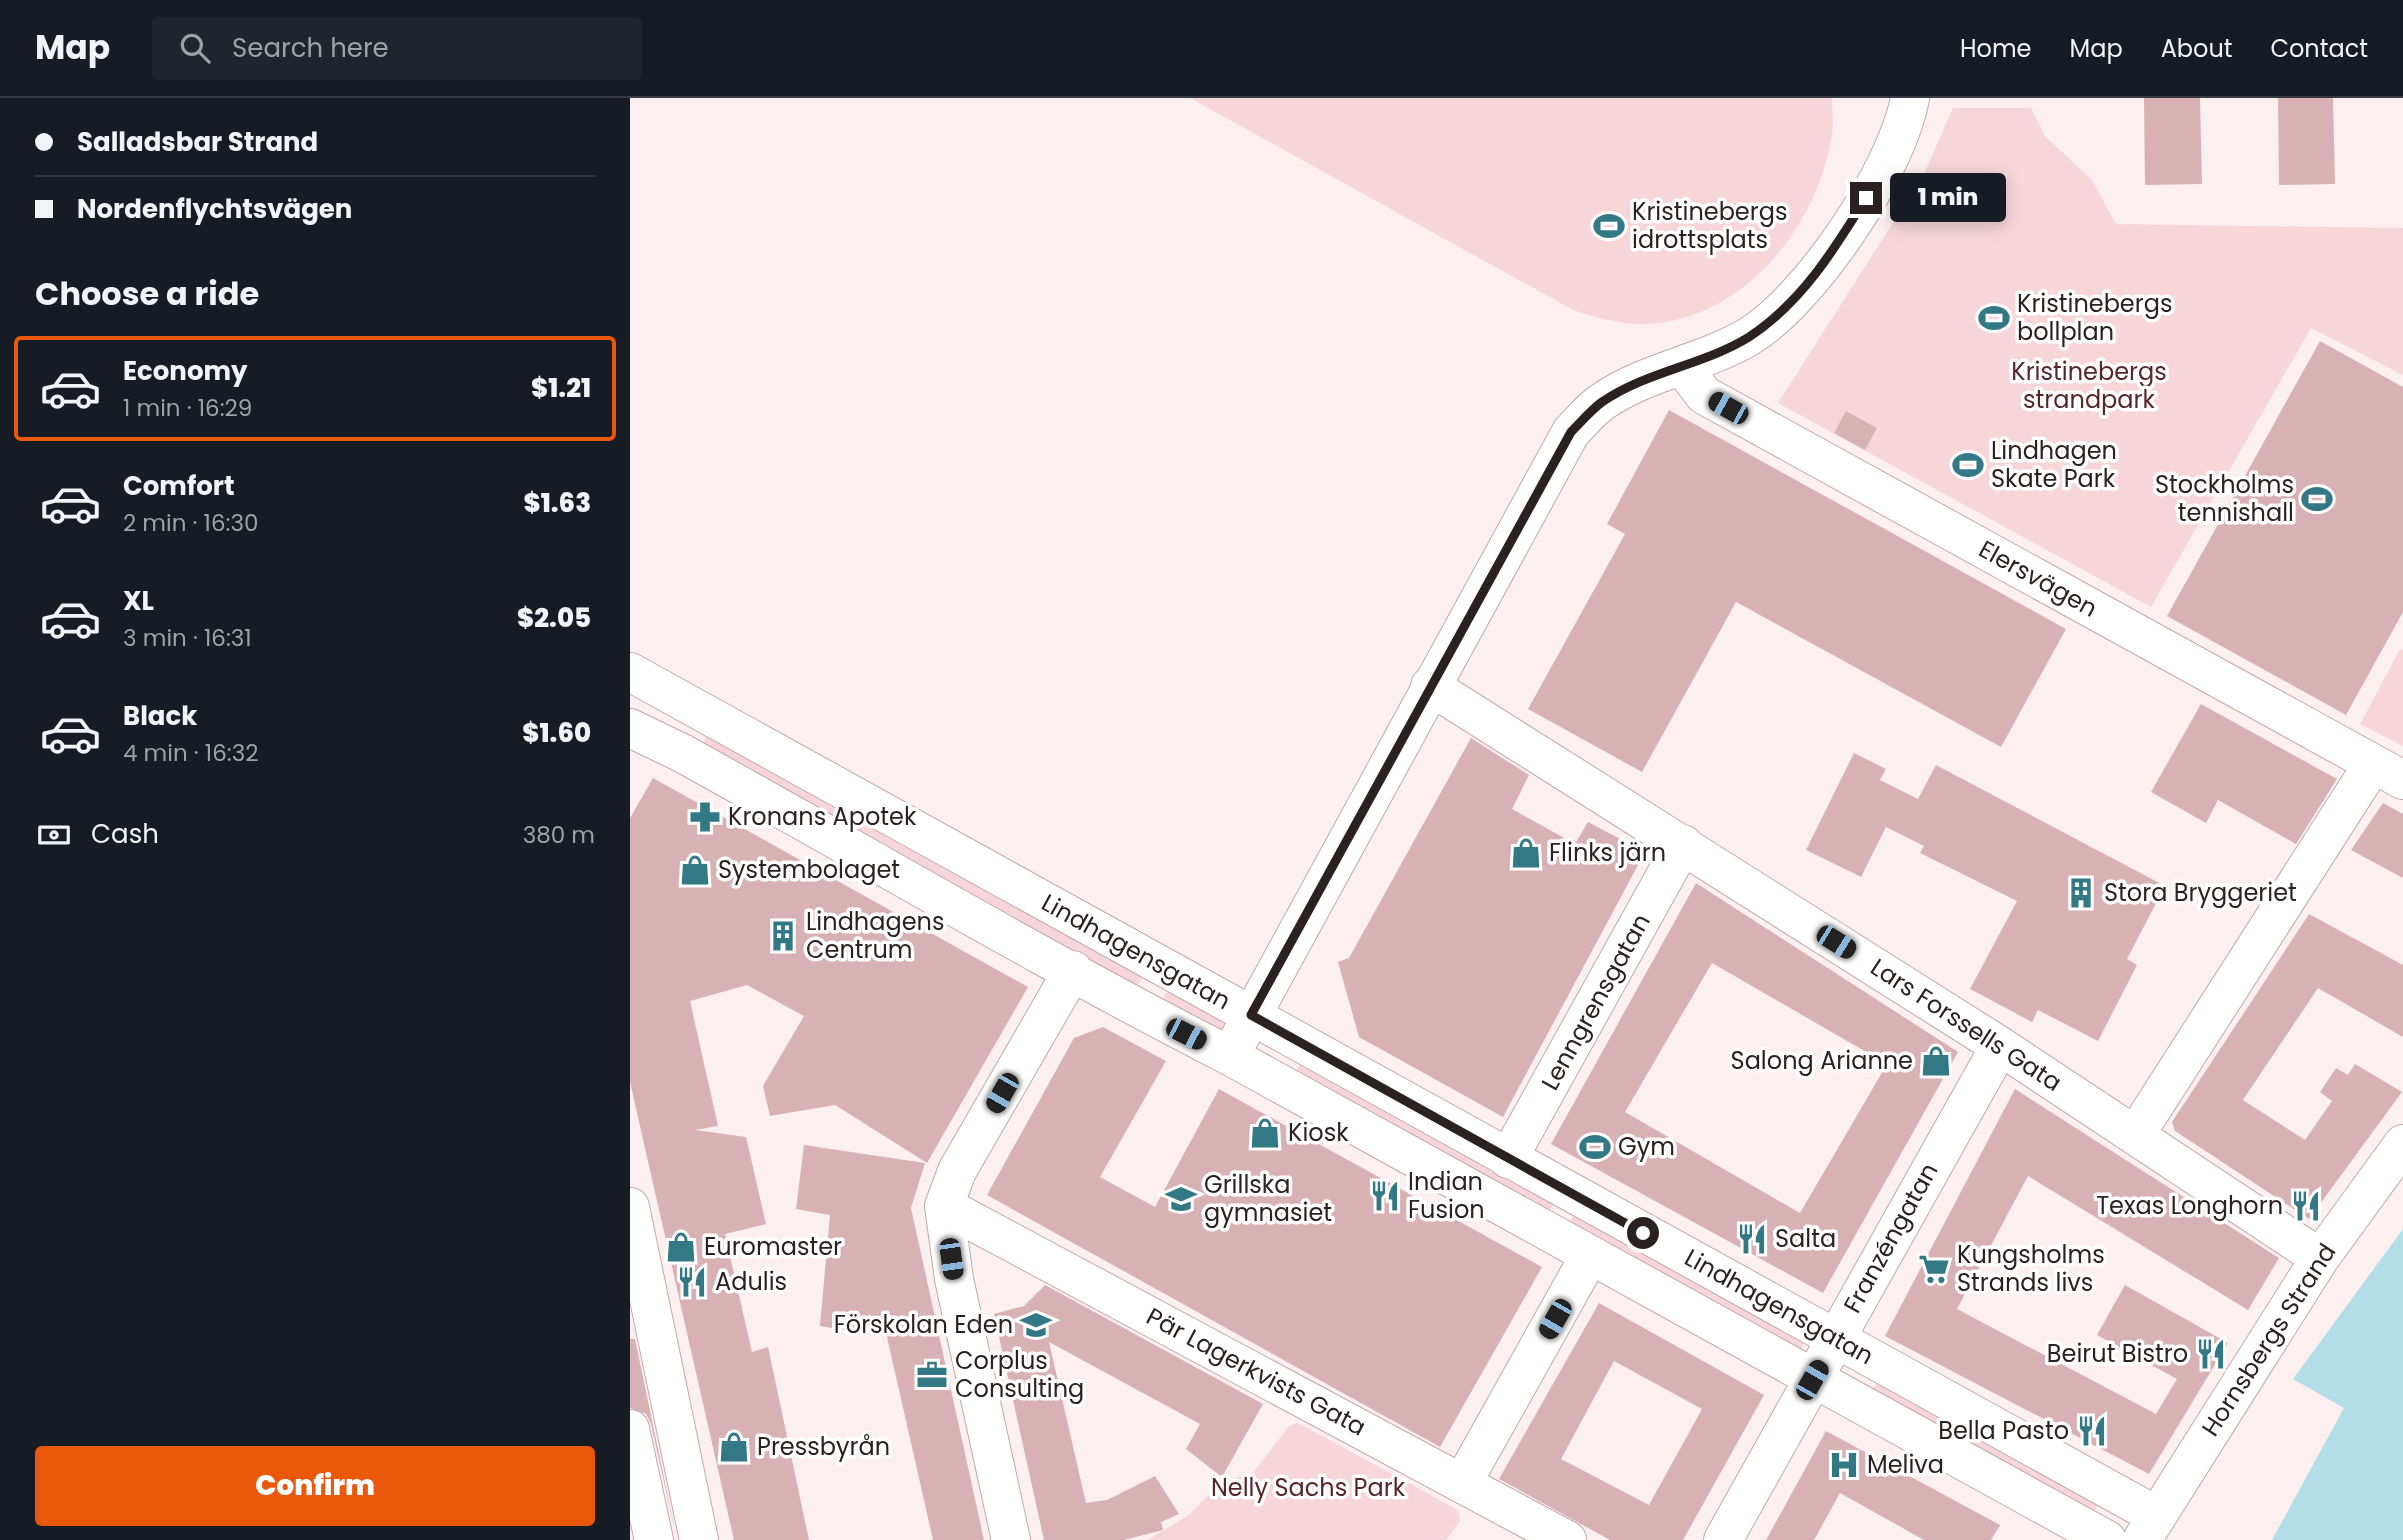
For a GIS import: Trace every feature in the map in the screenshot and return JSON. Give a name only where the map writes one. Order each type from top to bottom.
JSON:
[{"type":"main road","points":[[1230,1056],[1571,432],[1600,403],[1651,377],[1748,337],[1793,301],[1832,252],[1877,180],[1910,98]]},
{"type":"main road","name":"Elersvägen","points":[[1682,366],[1704,395],[2388,772]]},
{"type":"main road","name":"Lindhagensgatan","points":[[630,673],[1836,1338],[2149,1528]]},
{"type":"main road","name":"Lars Forssells Gata","points":[[1430,686],[2000,1046],[2320,1258]]},
{"type":"main road","name":"Lindhagensgatan","points":[[630,728],[2107,1540]]},
{"type":"main road","points":[[2136,1134],[2388,772]]},
{"type":"main road","name":"Lenngrensgatan","points":[[1508,1159],[1682,844]]},
{"type":"main road","points":[[1010,1540],[954,1279],[944,1206],[957,1171],[1073,970]]},
{"type":"main road","name":"Franzéngatan","points":[[1723,1540],[2000,1046]]},
{"type":"main road","name":"Hornsbergs Strand","points":[[2149,1528],[2320,1258],[2403,1144]]},
{"type":"main road","name":"Pär Lagerkvists Gata","points":[[944,1206],[1567,1540]]},
{"type":"main road","points":[[630,1207],[699,1540]]},
{"type":"main road","points":[[1463,1482],[1590,1255]]},
{"type":"main road","points":[[630,1429],[654,1540]]},
{"type":"green space","name":"Kristinebergs idrottsplats","points":[[1190,98],[1832,98],[1833,126],[1824,170],[1810,204],[1791,236],[1768,265],[1740,290],[1709,308],[1675,320],[1638,324],[1575,311]]},
{"type":"green space","name":"Kristinebergs strandpark","points":[[1953,108],[2031,108],[2045,136],[2092,180],[2116,224],[2403,228],[2403,375],[2311,328],[2151,607],[1778,403],[1924,174]]},
{"type":"green space","points":[[2400,649],[2403,650],[2403,746],[2360,724]]},
{"type":"green space","points":[[710,730],[1147,971],[1135,991],[699,750]]},
{"type":"green space","points":[[1172,982],[1228,1017],[1221,1031],[1160,1005]]},
{"type":"green space","points":[[1304,1058],[1557,1197],[1546,1218],[1292,1078]]},
{"type":"green space","points":[[1577,1209],[1806,1341],[1799,1352],[1566,1229]]},
{"type":"green space","points":[[1880,1376],[2101,1499],[2091,1518],[1870,1396]]},
{"type":"green space","name":"Nelly Sachs Park","points":[[1298,1423],[1458,1510],[1460,1521],[1446,1540],[1148,1540],[1190,1514],[1221,1482],[1253,1473],[1289,1426]]},
{"type":"water","points":[[2403,1229],[2403,1540],[2272,1540],[2344,1408],[2293,1379]]},
{"type":"building","points":[[2144,98],[2200,98],[2202,184],[2145,185]]},
{"type":"building","points":[[2278,98],[2333,98],[2335,184],[2279,185]]},
{"type":"building","name":"Stockholms tennishall","points":[[2320,341],[2403,387],[2403,612],[2346,715],[2167,616]]},
{"type":"building","points":[[1669,410],[2066,629],[2001,747],[1736,602],[1642,772],[1528,709],[1625,534],[1607,524]]},
{"type":"building","points":[[1846,411],[1877,428],[1865,450],[1834,433]]},
{"type":"building","points":[[2201,704],[2337,779],[2296,844],[2218,800],[2206,823],[2151,792]]},
{"type":"building","points":[[1471,738],[1529,775],[1512,809],[1575,844],[1588,822],[1645,852],[1503,1117],[1359,1037],[1338,962],[1349,958]]},
{"type":"building","name":"Stora Bryggeriet","points":[[1854,753],[1886,769],[1880,780],[1918,799],[1936,765],[2165,886],[2127,959],[2137,965],[2098,1041],[2038,1010],[2032,1022],[1970,989],[2017,901],[1920,853],[1924,846],[1886,827],[1861,877],[1806,850]]},
{"type":"building","name":"Lindhagens Centrum","points":[[653,778],[1028,987],[927,1163],[835,1105],[770,1116],[763,1086],[804,1016],[747,985],[690,1001],[718,1126],[695,1130],[746,1137],[766,1224],[725,1234],[752,1352],[768,1347],[809,1540],[734,1540],[630,1082],[630,818]]},
{"type":"building","points":[[2383,803],[2403,814],[2403,878],[2351,850]]},
{"type":"building","points":[[1696,883],[1958,1052],[1823,1293],[1551,1144]],"holes":[[[1712,963],[1887,1064],[1800,1213],[1625,1112]]]},
{"type":"building","points":[[2309,914],[2403,965],[2403,1037],[2318,988],[2243,1100],[2305,1140],[2332,1101],[2320,1092],[2336,1068],[2348,1075],[2355,1064],[2402,1092],[2309,1219],[2175,1131],[2172,1122]]},
{"type":"building","points":[[1103,1027],[1166,1061],[1100,1177],[1155,1207],[1219,1089],[1542,1267],[1440,1447],[987,1195],[1074,1038]]},
{"type":"building","points":[[2015,1089],[2279,1258],[2248,1310],[2028,1176],[1957,1309],[2156,1414],[2177,1379],[2097,1335],[2125,1285],[2228,1343],[2149,1474],[1885,1336]]},
{"type":"building","points":[[804,1145],[925,1163],[911,1208],[984,1540],[933,1540],[887,1337],[820,1326],[830,1215],[796,1209]]},
{"type":"building","points":[[1045,1285],[1263,1404],[1222,1477],[1186,1449],[1200,1424],[1049,1342],[1086,1503],[1107,1500],[1155,1476],[1179,1514],[1161,1522],[1163,1530],[1124,1540],[1044,1540],[994,1314],[1024,1306]]},
{"type":"building","points":[[1599,1303],[1764,1395],[1683,1540],[1610,1540],[1499,1479]],"holes":[[[1614,1361],[1702,1409],[1649,1505],[1561,1459]]]},
{"type":"building","points":[[630,1339],[635,1339],[677,1540],[651,1424],[646,1414],[630,1408]]},
{"type":"building","points":[[1826,1431],[2000,1525],[1991,1540],[1924,1540],[1840,1493],[1814,1540],[1766,1540]]},
{"type":"place","name":"Kristinebergs idrottsplats","points":[[1609,226]]},
{"type":"place","name":"Kristinebergs bollplan","points":[[1994,318]]},
{"type":"place","name":"Lindhagen Skate Park","points":[[1968,465]]},
{"type":"place","name":"Stockholms tennishall","points":[[2317,499]]},
{"type":"place","name":"Kronans Apotek","points":[[705,817]]},
{"type":"place","name":"Flinks järn","points":[[1526,853]]},
{"type":"place","name":"Systembolaget","points":[[695,870]]},
{"type":"place","name":"Stora Bryggeriet","points":[[2081,893]]},
{"type":"place","name":"Lindhagens Centrum","points":[[783,936]]},
{"type":"place","name":"Salong Arianne","points":[[1936,1061]]},
{"type":"place","name":"Kiosk","points":[[1265,1133]]},
{"type":"place","name":"Gym","points":[[1595,1147]]},
{"type":"place","name":"Indian Fusion","points":[[1385,1196]]},
{"type":"place","name":"Grillska gymnasiet","points":[[1181,1199]]},
{"type":"place","name":"Texas Longhorn","points":[[2306,1206]]},
{"type":"place","name":"Salta","points":[[1752,1239]]},
{"type":"place","name":"Euromaster","points":[[681,1247]]},
{"type":"place","name":"Kungsholms Strands livs","points":[[1934,1269]]},
{"type":"place","name":"Adulis","points":[[692,1282]]},
{"type":"place","name":"Förskolan Eden","points":[[1036,1325]]},
{"type":"place","name":"Beirut Bistro","points":[[2211,1354]]},
{"type":"place","name":"Corplus Consulting","points":[[932,1375]]},
{"type":"place","name":"Bella Pasto","points":[[2092,1431]]},
{"type":"place","name":"Pressbyrån","points":[[734,1447]]},
{"type":"place","name":"Meliva","points":[[1844,1465]]},
{"type":"route","points":[[1643,1233],[1251,1015],[1571,432],[1600,403],[1624,389],[1748,337],[1793,301],[1832,252],[1866,198]]}]
